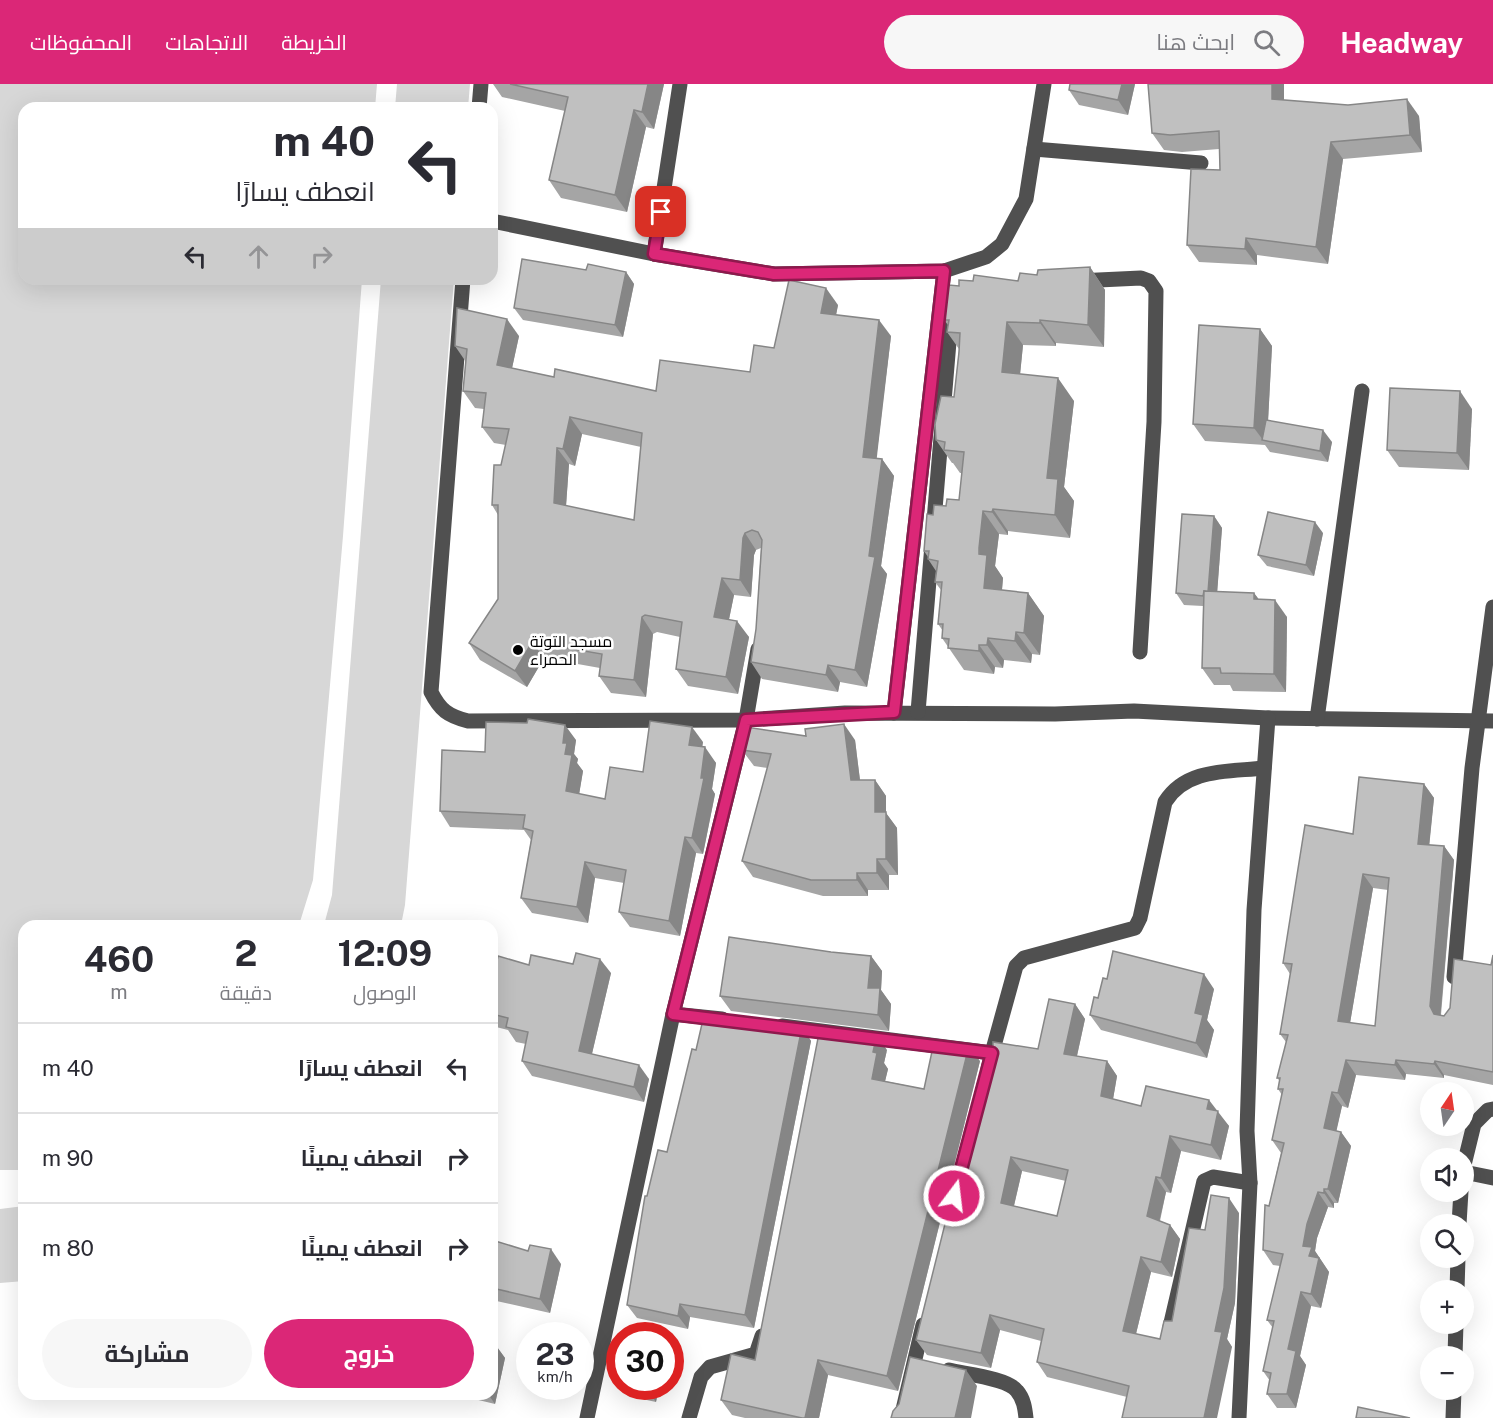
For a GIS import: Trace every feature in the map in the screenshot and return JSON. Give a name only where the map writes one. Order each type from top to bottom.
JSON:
[{"type":"street","points":[[480,102],[481,84]]},
{"type":"street","points":[[654,254],[680,84]]},
{"type":"street","points":[[498,222],[654,254],[774,274],[944,271],[986,257],[1002,243],[1026,199],[1044,84]]},
{"type":"street","points":[[1034,149],[1201,163]]},
{"type":"street","points":[[894,712],[944,271]]},
{"type":"street","points":[[1058,282],[1141,278],[1149,281],[1156,291],[1154,422],[1140,652]]},
{"type":"street","points":[[463,285],[431,692],[438,706],[445,713],[468,721],[746,720],[894,712],[1055,714],[1134,711],[1268,718],[1487,721]]},
{"type":"street","points":[[918,712],[952,312],[955,304]]},
{"type":"street","points":[[1317,719],[1362,391]]},
{"type":"street","points":[[1452,998],[1472,768],[1487,721],[1493,607]]},
{"type":"street","points":[[587,1418],[673,1014],[746,720],[759,634]]},
{"type":"street","points":[[1239,1418],[1250,1183],[1247,1131],[1253,945],[1268,718]]},
{"type":"street","points":[[983,1085],[1016,966],[1024,958],[1135,928],[1140,918],[1165,802],[1173,788],[1190,777],[1264,768]]},
{"type":"street","points":[[673,1014],[739,1021]]},
{"type":"street","points":[[770,1024],[822,1037],[992,1053]]},
{"type":"street","points":[[1468,1148],[1474,1124],[1488,1110],[1493,1109]]},
{"type":"street","points":[[1474,1174],[1493,1178]]},
{"type":"street","points":[[1170,1327],[1204,1181],[1213,1177],[1250,1183]]},
{"type":"street","points":[[901,1418],[925,1365],[926,1312]]},
{"type":"street","points":[[689,1418],[700,1377],[710,1368],[756,1354],[765,1322]]},
{"type":"street","points":[[925,1365],[1003,1382],[1016,1389],[1023,1401],[1026,1418]]},
{"type":"street","points":[[1452,1418],[1453,1400]]},
{"type":"shaded area","points":[[0,84],[377,84],[376,102],[18,102],[18,285],[362,285],[343,536],[313,880],[301,920],[18,920],[18,1170],[0,1170]]},
{"type":"shaded area","points":[[397,84],[470,84],[468,102],[396,102]]},
{"type":"shaded area","points":[[381,285],[454,285],[402,920],[325,920],[332,895]]},
{"type":"shaded area","points":[[18,1207],[18,1282],[0,1283],[0,1209]]},
{"type":"building","points":[[510,84],[648,84],[642,112],[634,110],[615,195],[549,180],[568,97]]},
{"type":"building","points":[[1070,84],[1122,84],[1118,100],[1069,90]]},
{"type":"building","points":[[1148,84],[1272,84],[1272,99],[1348,105],[1407,99],[1410,135],[1331,142],[1316,247],[1246,238],[1245,249],[1187,245],[1191,169],[1220,170],[1219,131],[1170,135],[1152,133]]},
{"type":"building","points":[[522,259],[586,270],[588,264],[626,272],[615,325],[514,308]]},
{"type":"building","points":[[1090,267],[1088,325],[1040,320],[1040,323],[1007,322],[1002,372],[1058,378],[1047,478],[1058,479],[1055,515],[993,509],[992,512],[983,511],[979,554],[987,555],[984,588],[1028,593],[1024,633],[1016,632],[1015,641],[988,638],[987,645],[979,645],[979,651],[948,648],[949,639],[942,638],[943,624],[938,624],[942,582],[935,582],[938,561],[928,559],[929,551],[924,551],[927,514],[933,515],[934,505],[946,506],[947,499],[959,500],[964,452],[944,450],[945,442],[936,440],[935,424],[941,396],[954,397],[959,352],[960,333],[947,332],[949,320],[944,320],[949,285],[959,286],[959,280],[973,281],[974,275],[1018,281],[1020,273],[1037,275],[1038,270]]},
{"type":"building","points":[[789,280],[826,288],[821,313],[879,320],[863,457],[882,459],[869,556],[875,557],[855,670],[828,665],[826,675],[751,662],[756,629],[762,540],[758,532],[752,530],[745,533],[743,538],[740,580],[722,578],[714,617],[737,621],[726,677],[676,669],[682,622],[645,615],[642,617],[634,680],[599,676],[602,654],[532,642],[515,671],[469,643],[498,599],[498,505],[492,505],[494,465],[501,465],[509,429],[482,427],[486,393],[463,391],[467,349],[455,346],[457,308],[507,319],[497,365],[554,377],[555,369],[656,391],[660,360],[750,372],[754,345],[774,348]],"holes":[[[570,417],[642,433],[634,520],[554,503],[557,448],[563,449]]]},
{"type":"building","points":[[1199,325],[1260,329],[1254,428],[1193,424]]},
{"type":"building","points":[[1390,388],[1460,391],[1457,453],[1387,450]]},
{"type":"building","points":[[1266,420],[1323,430],[1320,451],[1262,440]]},
{"type":"building","points":[[1268,512],[1315,522],[1306,565],[1258,555]]},
{"type":"building","points":[[1182,514],[1214,516],[1208,592],[1204,591],[1203,596],[1176,593]]},
{"type":"building","points":[[1204,591],[1254,593],[1254,599],[1275,600],[1274,674],[1221,673],[1220,668],[1202,668]]},
{"type":"building","points":[[528,719],[565,725],[563,743],[567,743],[565,754],[572,755],[566,791],[605,799],[610,767],[643,772],[650,721],[692,727],[689,745],[705,747],[701,778],[704,778],[692,838],[685,837],[669,921],[619,912],[626,870],[585,862],[577,907],[521,898],[533,831],[523,828],[525,815],[440,811],[442,750],[485,752],[486,722],[527,723]]},
{"type":"building","points":[[844,724],[851,780],[875,780],[875,812],[886,812],[886,859],[877,859],[877,873],[857,873],[857,880],[811,880],[742,861],[771,754],[742,750],[746,727],[806,736],[805,729]]},
{"type":"building","points":[[1359,777],[1424,784],[1418,844],[1444,846],[1430,1006],[1434,1014],[1444,1016],[1450,1008],[1454,959],[1491,965],[1493,955],[1493,1072],[1435,1061],[1434,1064],[1396,1060],[1395,1065],[1346,1060],[1338,1093],[1332,1092],[1324,1128],[1341,1132],[1328,1189],[1324,1189],[1324,1193],[1318,1192],[1307,1224],[1303,1246],[1312,1247],[1309,1256],[1319,1258],[1311,1294],[1301,1292],[1288,1349],[1296,1351],[1287,1394],[1267,1394],[1271,1373],[1263,1371],[1274,1321],[1267,1320],[1283,1254],[1263,1250],[1265,1205],[1269,1206],[1284,1143],[1272,1140],[1283,1089],[1278,1089],[1280,1078],[1277,1078],[1288,1035],[1280,1034],[1292,964],[1283,963],[1305,825],[1353,834]],"holes":[[[1363,874],[1389,878],[1375,1026],[1338,1021]]]},
{"type":"building","points":[[729,937],[871,956],[868,988],[880,988],[878,1015],[720,996]]},
{"type":"building","points":[[1113,951],[1204,974],[1195,1013],[1203,1015],[1196,1043],[1090,1015],[1094,997],[1098,998],[1103,978],[1107,979]]},
{"type":"building","points":[[576,953],[600,959],[579,1051],[639,1065],[634,1087],[522,1061],[528,1032],[506,1027],[508,1018],[498,1016],[498,956],[529,965],[531,955],[573,964]]},
{"type":"building","points":[[1049,999],[1075,1004],[1064,1054],[1107,1061],[1101,1096],[1141,1106],[1146,1086],[1209,1100],[1207,1109],[1218,1111],[1211,1145],[1170,1136],[1161,1178],[1156,1177],[1147,1216],[1170,1225],[1161,1262],[1141,1257],[1123,1331],[1160,1339],[1164,1321],[1172,1321],[1189,1228],[1205,1230],[1211,1195],[1229,1198],[1224,1288],[1215,1331],[1222,1332],[1204,1418],[1122,1418],[1129,1386],[1037,1362],[1044,1329],[990,1315],[981,1353],[916,1340],[989,1048],[993,1049],[993,1042],[1038,1049]],"holes":[[[1011,1157],[1068,1170],[1057,1216],[1001,1203]]]},
{"type":"building","points":[[704,1015],[802,1027],[745,1315],[680,1304],[678,1316],[627,1305],[645,1196],[647,1196],[658,1150],[667,1152],[692,1049],[696,1050]]},
{"type":"building","points":[[820,1028],[877,1035],[873,1052],[877,1053],[872,1079],[924,1089],[934,1042],[969,1046],[887,1376],[818,1360],[805,1418],[802,1418],[721,1400],[731,1354],[755,1360]]},
{"type":"building","points":[[498,1242],[528,1251],[530,1245],[551,1249],[540,1299],[498,1289]]},
{"type":"building","points":[[910,1357],[966,1370],[955,1418],[891,1418],[899,1404]]},
{"type":"building","points":[[1358,1407],[1410,1418],[1356,1418]]},
{"type":"place","name":"مسجد التوتة الحمراء","points":[[518,650]]},
{"type":"route","points":[[661,212],[654,254],[774,274],[944,271],[894,712],[746,720],[673,1014],[992,1053],[954,1196]]}]
